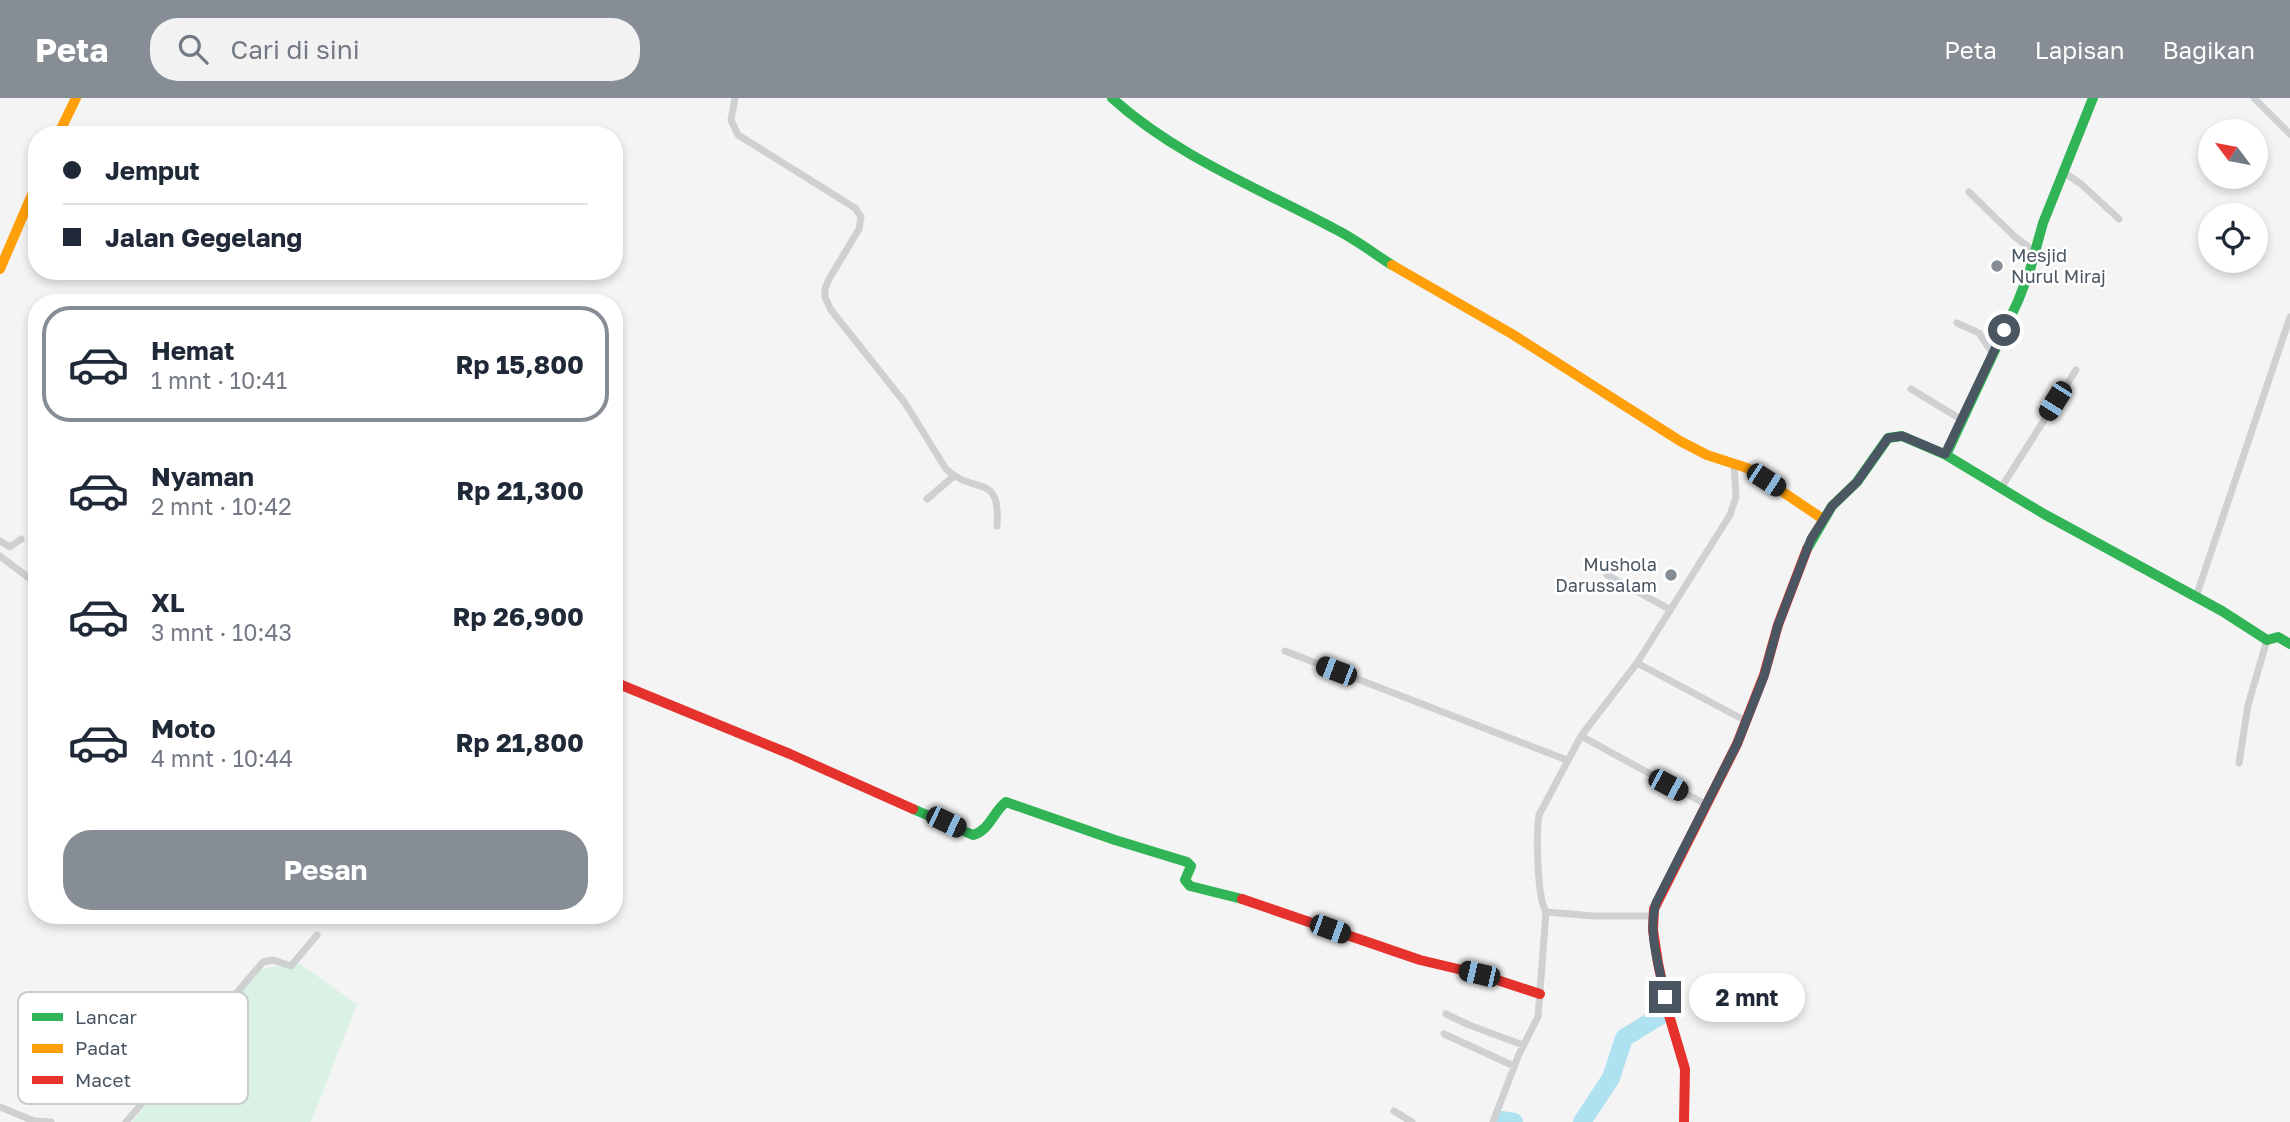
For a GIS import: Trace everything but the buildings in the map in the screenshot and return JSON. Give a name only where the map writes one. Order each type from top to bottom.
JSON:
[{"type":"street","points":[[62,126],[76,98]]},
{"type":"street","points":[[735,98],[731,120],[738,135],[855,208],[861,217],[859,229],[829,279],[825,297],[831,310],[905,403],[936,457],[954,476],[983,487],[995,495],[998,507],[996,526]]},
{"type":"street","points":[[1112,98],[1135,119],[1223,173],[1336,229],[1405,274],[1512,334],[1680,441],[1707,454],[1734,462],[1823,519]]},
{"type":"street","points":[[1945,454],[2018,301],[2043,223],[2093,98]]},
{"type":"street","points":[[2254,98],[2290,134]]},
{"type":"street","points":[[2065,173],[2119,219]]},
{"type":"street","points":[[1969,192],[2014,236],[2035,252]]},
{"type":"street","points":[[0,270],[28,204]]},
{"type":"street","points":[[2196,597],[2290,317]]},
{"type":"street","points":[[1956,323],[1979,333],[1993,354]]},
{"type":"street","points":[[2001,488],[2076,370]]},
{"type":"street","points":[[1910,389],[1962,420]]},
{"type":"street","points":[[1684,1122],[1685,1069],[1665,997],[1656,947],[1653,916],[1656,903],[1707,805],[1746,721],[1808,545],[1832,506],[1857,482],[1888,438],[1902,436],[1945,454],[2044,514],[2196,597],[2267,640],[2278,637],[2290,644]]},
{"type":"street","points":[[1493,1122],[1522,1045],[1538,1017],[1546,912],[1541,904],[1537,823],[1539,815],[1581,736],[1637,663],[1669,608],[1708,554],[1734,508],[1734,462]]},
{"type":"street","points":[[927,499],[954,476]]},
{"type":"street","points":[[0,541],[10,547],[21,539]]},
{"type":"street","points":[[0,556],[28,577]]},
{"type":"street","points":[[1607,575],[1669,608]]},
{"type":"street","points":[[2239,763],[2248,705],[2267,640]]},
{"type":"street","points":[[1285,651],[1567,760]]},
{"type":"street","points":[[1637,663],[1746,721]]},
{"type":"street","points":[[623,685],[790,754],[973,835],[986,828],[998,808],[1006,802],[1187,862],[1191,866],[1185,880],[1190,886],[1255,902],[1420,960],[1479,974],[1541,994]]},
{"type":"street","points":[[1581,736],[1707,805]]},
{"type":"street","points":[[1546,912],[1594,916],[1653,916]]},
{"type":"street","points":[[237,992],[262,962],[273,960],[291,966],[317,934]]},
{"type":"street","points":[[1446,1014],[1522,1045]]},
{"type":"street","points":[[1444,1034],[1514,1066]]},
{"type":"street","points":[[129,1121],[143,1104]]},
{"type":"street","points":[[0,1108],[34,1121],[51,1122]]},
{"type":"street","points":[[1394,1111],[1412,1122]]},
{"type":"green space","points":[[298,963],[357,1004],[311,1122],[132,1122],[147,1104],[248,1104],[248,992],[242,992],[261,969]]},
{"type":"waterway","points":[[1582,1122],[1611,1078],[1624,1038],[1663,1014]]},
{"type":"waterway","points":[[1500,1122],[1514,1122]]},
{"type":"traffic: fast","points":[[1112,98],[1137,119],[1190,154],[1341,232],[1392,265]]},
{"type":"traffic: fast","points":[[1946,455],[2018,301],[2043,223],[2093,98]]},
{"type":"traffic: fast","points":[[1807,549],[1832,506],[1857,482],[1888,438],[1902,436],[1946,455],[2044,514],[2222,611],[2267,640],[2278,637],[2290,644]]},
{"type":"traffic: fast","points":[[913,809],[973,835],[984,829],[1006,802],[1187,862],[1191,866],[1185,880],[1190,886],[1242,899]]},
{"type":"traffic: slow","points":[[62,126],[76,98]]},
{"type":"traffic: slow","points":[[0,269],[28,204]]},
{"type":"traffic: slow","points":[[1392,265],[1512,334],[1680,441],[1707,455],[1747,468],[1823,519]]},
{"type":"traffic: jam","points":[[1684,1122],[1685,1069],[1669,1015],[1658,963],[1653,930],[1654,909],[1737,744],[1807,549]]},
{"type":"traffic: jam","points":[[623,686],[790,754],[913,809]]},
{"type":"traffic: jam","points":[[1242,899],[1420,960],[1479,974],[1540,994]]},
{"type":"place","name":"Mesjid Nurul Miraj","points":[[1997,266]]},
{"type":"place","name":"Mushola Darussalam","points":[[1671,575]]},
{"type":"route","points":[[1665,997],[1653,930],[1656,903],[1737,744],[1764,676],[1778,625],[1811,539],[1832,506],[1862,477],[1888,438],[1902,436],[1945,454],[2004,330]]}]
